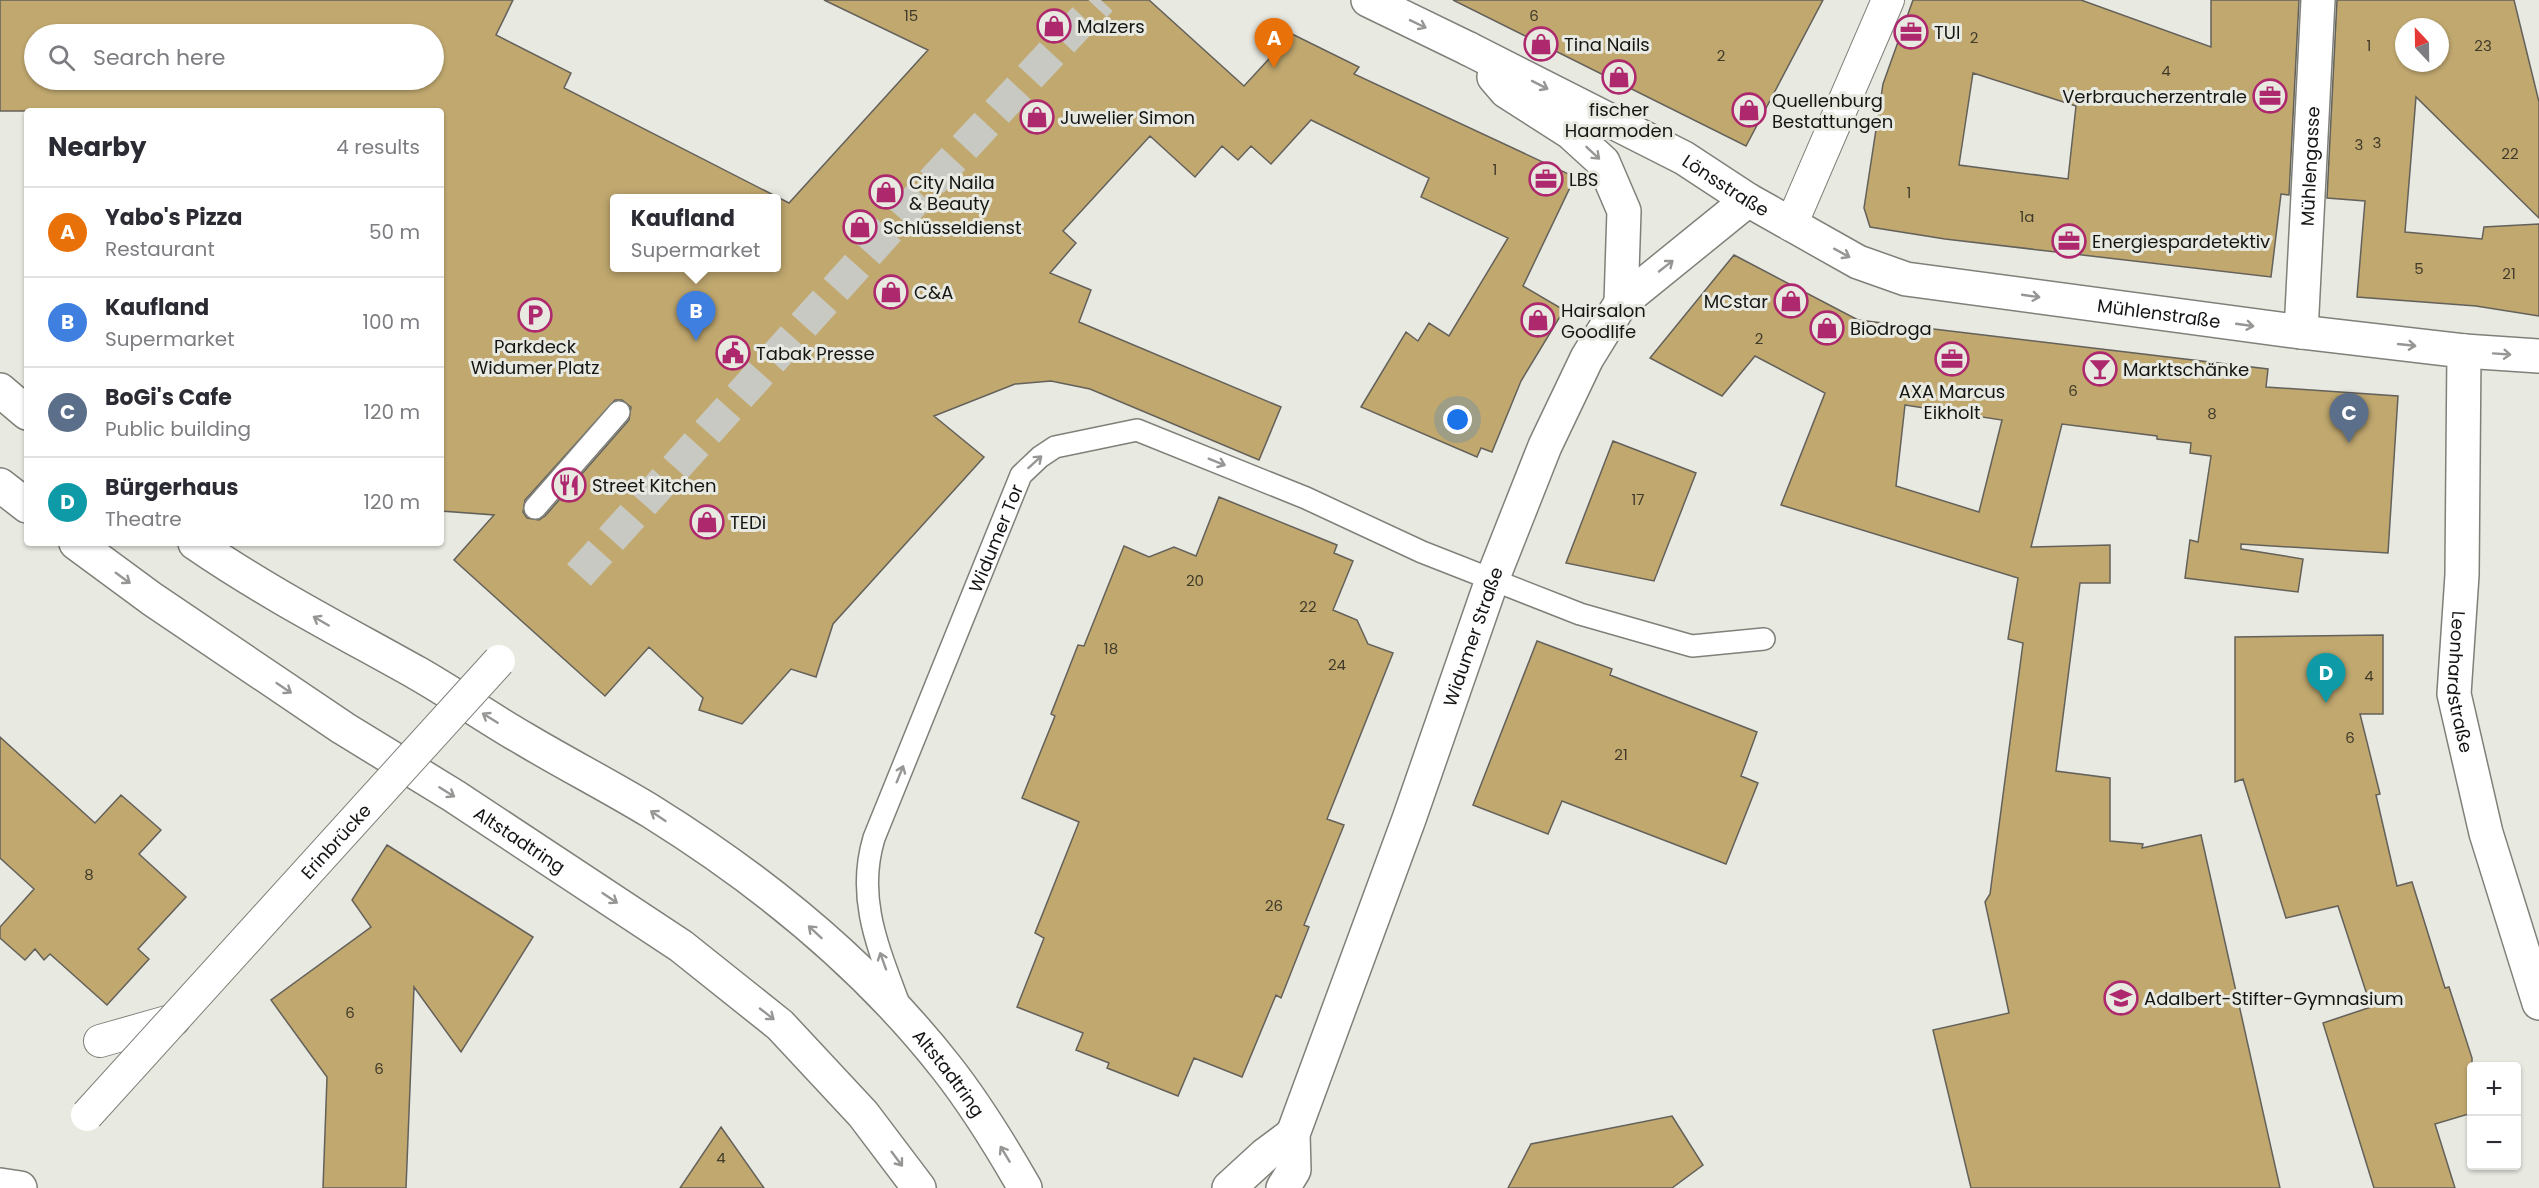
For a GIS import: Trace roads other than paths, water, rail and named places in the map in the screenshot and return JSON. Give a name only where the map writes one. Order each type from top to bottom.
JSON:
[{"type":"street","name":"Lönsstraße","points":[[1368,0],[1684,158],[1791,225]]},
{"type":"street","points":[[1791,225],[1888,0]]},
{"type":"street","name":"Mühlengasse","points":[[2301,333],[2318,0]]},
{"type":"street","name":"Lönsstraße","points":[[1469,49],[1506,91],[1570,132],[1603,162],[1624,211],[1621,303]]},
{"type":"street","name":"Widumer Straße","points":[[1283,1188],[1294,1170],[1293,1134],[1402,840],[1492,580],[1545,446],[1587,358],[1621,303],[1748,200]]},
{"type":"street","name":"Mühlenstraße","points":[[1791,225],[1858,262],[1906,279],[2301,333],[2539,357]]},
{"type":"street","name":"Leonhardstraße","points":[[2464,351],[2462,575],[2454,694],[2486,833],[2539,1004]]},
{"type":"street","points":[[0,390],[24,410]]},
{"type":"street","points":[[0,485],[24,504]]},
{"type":"street","name":"Altstadtring","points":[[80,546],[152,599],[344,728],[464,803],[681,946],[780,1025],[863,1114],[919,1188]]},
{"type":"street","name":"Altstadtring","points":[[200,546],[322,622],[418,674],[661,818],[747,876],[810,927],[903,1016],[946,1067],[984,1120],[1025,1188]]},
{"type":"street","name":"Erinbrücke","points":[[87,1115],[499,661]]},
{"type":"street","points":[[100,1041],[174,1020]]},
{"type":"street","points":[[1242,1185],[1265,1155],[1293,1134]]},
{"type":"street","points":[[0,1185],[20,1188]]},
{"type":"lane","points":[[535,508],[619,412]]},
{"type":"lane","name":"Widumer Tor","points":[[903,1016],[875,938],[867,902],[867,863],[907,756],[1021,475],[1040,457],[1055,447],[1070,442],[1137,430],[1306,498],[1492,580],[1580,614],[1692,646],[1764,639]]},
{"type":"tunnel","points":[[579,575],[931,183],[1101,0]]},
{"type":"place","name":"Malzers","points":[[1054,26]]},
{"type":"place","name":"TUI","points":[[1911,32]]},
{"type":"place","name":"Tina Nails","points":[[1541,44]]},
{"type":"place","name":"Yabo's Pizza","points":[[1274,68]]},
{"type":"place","name":"fischer Haarmoden","points":[[1619,77]]},
{"type":"place","name":"Verbraucherzentrale","points":[[2270,96]]},
{"type":"place","name":"Quellenburg Bestattungen","points":[[1749,110]]},
{"type":"place","name":"Juwelier Simon","points":[[1037,117]]},
{"type":"place","name":"LBS","points":[[1546,179]]},
{"type":"place","name":"City Naila & Beauty","points":[[886,192]]},
{"type":"place","name":"Schlüsseldienst","points":[[860,227]]},
{"type":"place","name":"Energiespardetektiv","points":[[2069,241]]},
{"type":"place","name":"C&A","points":[[891,292]]},
{"type":"place","name":"MCstar","points":[[1791,301]]},
{"type":"place","name":"Parkdeck Widumer Platz","points":[[535,315]]},
{"type":"place","name":"Hairsalon Goodlife","points":[[1538,320]]},
{"type":"place","name":"Biodroga","points":[[1827,328]]},
{"type":"place","name":"Kaufland","points":[[696,341]]},
{"type":"place","name":"Tabak Presse","points":[[733,353]]},
{"type":"place","name":"AXA Marcus Eikholt","points":[[1952,359]]},
{"type":"place","name":"Marktschänke","points":[[2100,369]]},
{"type":"place","name":"BoGi's Cafe","points":[[2349,443]]},
{"type":"place","name":"Street Kitchen","points":[[569,485]]},
{"type":"place","name":"TEDi","points":[[707,522]]},
{"type":"place","name":"Bürgerhaus","points":[[2326,703]]},
{"type":"place","name":"Adalbert-Stifter-Gymnasium","points":[[2121,998]]}]
